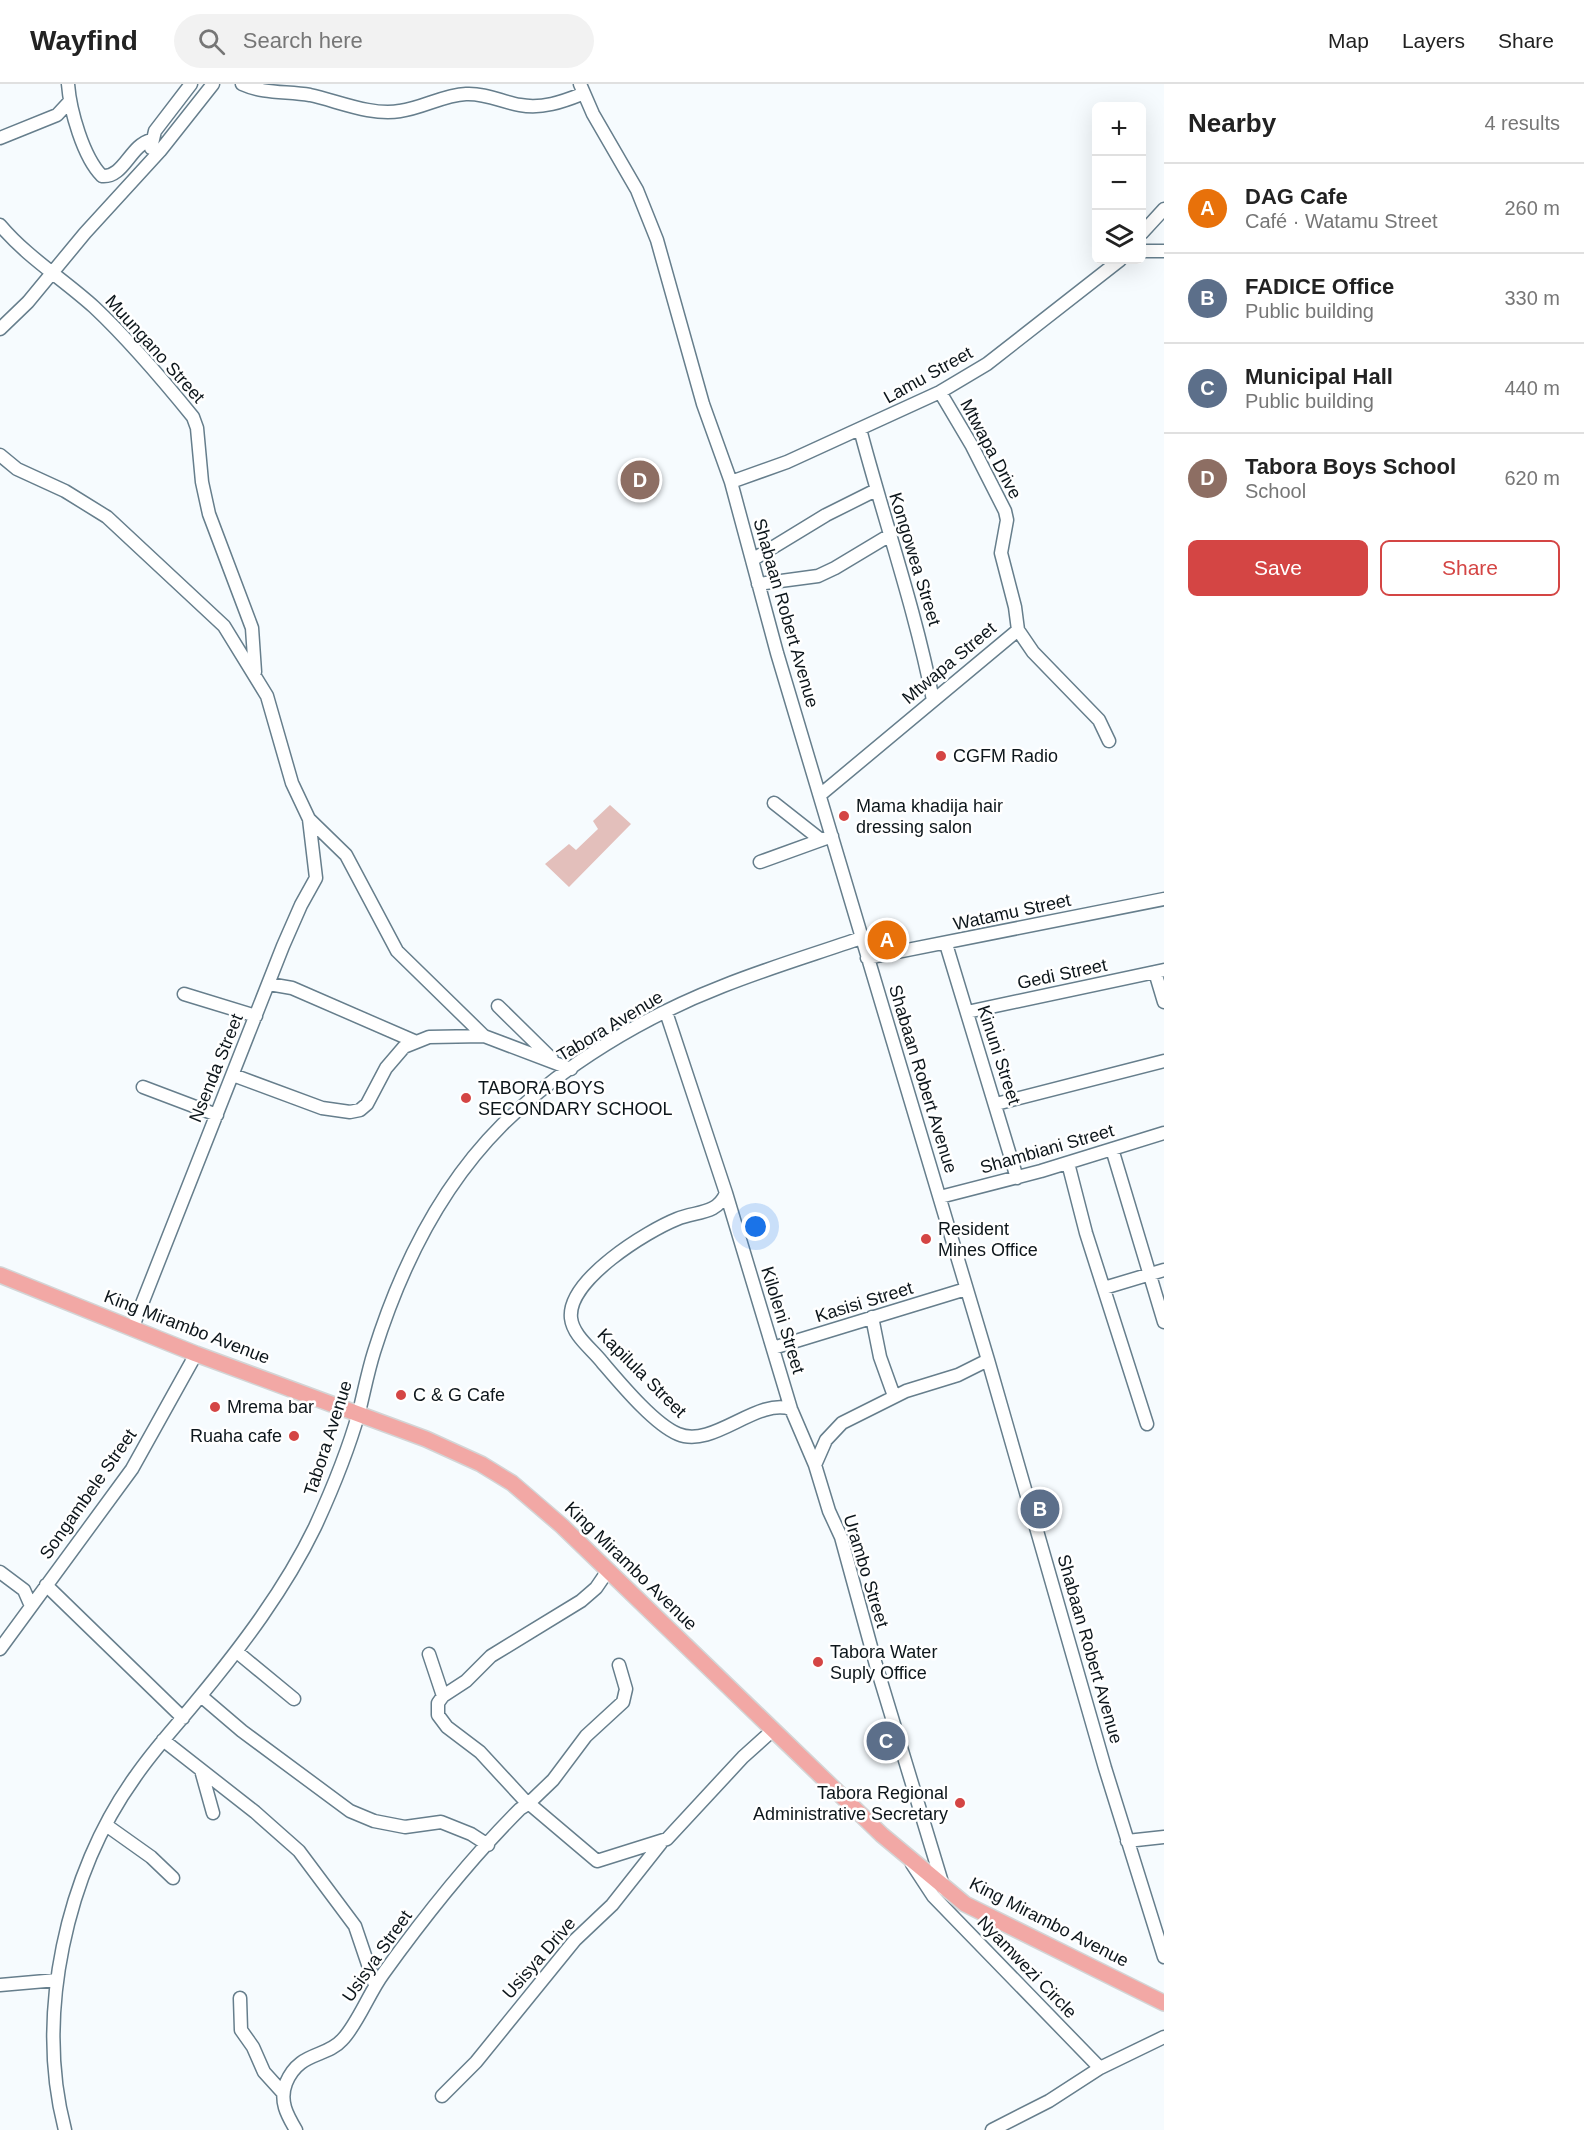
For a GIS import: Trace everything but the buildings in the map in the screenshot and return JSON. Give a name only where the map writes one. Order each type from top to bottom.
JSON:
[{"type":"main road","name":"King Mirambo Avenue","points":[[0,1275],[196,1354],[426,1439],[502,1477],[543,1509],[909,1860],[944,1889],[965,1904],[1164,2003]]},
{"type":"street","points":[[68,84],[74,119],[94,165],[105,177],[118,170],[141,143],[151,140]]},
{"type":"street","points":[[151,161],[151,140],[155,131],[191,84]]},
{"type":"street","points":[[0,329],[54,272],[85,233],[151,161],[213,84]]},
{"type":"street","points":[[242,84],[280,93],[307,94],[383,112],[419,107],[455,95],[484,94],[521,105],[538,107],[560,103],[581,89]]},
{"type":"street","name":"Shabaan Robert Avenue","points":[[581,89],[637,190],[646,213],[707,414],[731,482],[758,584],[820,795],[827,838],[861,938],[940,1197],[1127,1841],[1164,1957]]},
{"type":"street","points":[[0,138],[57,115],[70,101]]},
{"type":"street","points":[[57,115],[74,119]]},
{"type":"street","points":[[1146,229],[1164,209]]},
{"type":"street","name":"Muungano Street","points":[[0,225],[24,250],[54,272],[119,332],[193,417],[197,428],[202,482],[209,514],[252,628],[255,672]]},
{"type":"street","points":[[1146,251],[1164,251]]},
{"type":"street","name":"Lamu Street","points":[[731,482],[787,462],[940,393],[987,364],[1115,264]]},
{"type":"street","name":"Mtwapa Drive","points":[[940,393],[972,446],[1005,511],[1007,520],[1001,553],[1018,630]]},
{"type":"street","name":"Kongowea Street","points":[[860,429],[921,642],[933,700]]},
{"type":"street","name":"Muungano Street","points":[[0,456],[17,469],[65,491],[107,517],[218,619],[255,672],[270,704],[292,783],[309,819],[346,855],[397,951],[484,1036]]},
{"type":"street","points":[[752,560],[826,515],[876,490]]},
{"type":"street","points":[[758,584],[818,576],[890,535]]},
{"type":"street","name":"Mtwapa Street","points":[[820,795],[1018,630],[1033,652],[1099,720],[1109,741]]},
{"type":"street","points":[[774,803],[827,838]]},
{"type":"street","name":"Nsenda Street","points":[[132,1329],[301,905],[316,878],[309,819]]},
{"type":"street","points":[[760,862],[827,838]]},
{"type":"street","name":"Watamu Street","points":[[867,958],[1164,899]]},
{"type":"street","name":"Tabora Avenue","points":[[65,2130],[55,2065],[54,2025],[57,1980],[73,1909],[106,1825],[124,1792],[163,1740],[237,1652],[284,1582],[313,1532],[333,1486],[358,1414],[374,1353],[387,1316],[418,1244],[442,1201],[486,1142],[504,1124],[571,1069],[618,1039],[666,1012],[726,985],[861,938]]},
{"type":"street","name":"Kinuni Street","points":[[946,944],[1017,1178]]},
{"type":"street","points":[[1160,971],[1164,1002]]},
{"type":"street","name":"Gedi Street","points":[[967,1012],[1160,971]]},
{"type":"street","points":[[233,1075],[322,1108],[350,1112],[360,1110],[367,1104],[396,1055],[414,1041],[291,988],[269,984]]},
{"type":"street","points":[[184,994],[256,1016]]},
{"type":"street","points":[[498,1006],[555,1062]]},
{"type":"street","name":"Kiloleni Street","points":[[666,1012],[726,1193],[790,1409],[815,1465]]},
{"type":"street","name":"Muungano Street","points":[[414,1041],[453,1035],[484,1036],[571,1069]]},
{"type":"street","points":[[996,1104],[1164,1061]]},
{"type":"street","points":[[143,1087],[217,1116]]},
{"type":"street","name":"Shambiani Street","points":[[940,1197],[1017,1178],[1164,1133]]},
{"type":"street","points":[[1112,1149],[1164,1323]]},
{"type":"street","points":[[1068,1163],[1147,1425]]},
{"type":"street","points":[[726,1193],[724,1200],[711,1210],[735,1222]]},
{"type":"street","name":"Kapilula Street","points":[[711,1210],[668,1223],[619,1253],[579,1293],[571,1318],[583,1341],[611,1372],[656,1418],[680,1435],[701,1435],[771,1407],[790,1409]]},
{"type":"street","points":[[1104,1288],[1164,1270]]},
{"type":"street","name":"Kasisi Street","points":[[772,1348],[966,1289]]},
{"type":"street","points":[[872,1317],[880,1357],[894,1396]]},
{"type":"street","name":"Songambele Street","points":[[0,1649],[132,1469],[196,1354]]},
{"type":"street","points":[[815,1465],[826,1440],[842,1424],[894,1396],[958,1375],[988,1360]]},
{"type":"street","name":"Kapilula Street","points":[[771,1407],[785,1390]]},
{"type":"street","name":"Urambo Street","points":[[815,1465],[829,1511],[841,1537],[876,1665],[944,1889]]},
{"type":"street","points":[[0,1572],[20,1586],[31,1606]]},
{"type":"street","points":[[607,1572],[596,1588],[581,1601],[497,1651],[466,1681],[443,1696],[436,1710],[441,1720],[480,1752],[528,1804],[597,1861],[627,1850],[661,1843],[672,1834],[742,1757],[772,1730]]},
{"type":"street","points":[[20,1586],[44,1587],[183,1718]]},
{"type":"street","points":[[237,1652],[294,1699]]},
{"type":"street","points":[[429,1654],[443,1696]]},
{"type":"street","name":"Usisya Street","points":[[283,2093],[292,2074],[307,2058],[342,2041],[375,1985],[413,1933],[488,1845],[553,1780],[586,1736],[623,1702],[626,1689],[619,1665]]},
{"type":"street","points":[[201,1696],[242,1731],[350,1811],[374,1821],[405,1827],[441,1822],[471,1834],[488,1845]]},
{"type":"street","points":[[163,1740],[248,1806],[299,1851],[354,1926],[375,1985]]},
{"type":"street","points":[[201,1770],[213,1813]]},
{"type":"street","points":[[106,1825],[151,1857],[173,1878]]},
{"type":"street","points":[[1127,1841],[1164,1837]]},
{"type":"street","name":"Usisya Drive","points":[[442,2096],[476,2062],[575,1940],[612,1905],[661,1843]]},
{"type":"street","name":"Nyamwezi Circle","points":[[909,1860],[933,1896],[1100,2068]]},
{"type":"street","points":[[0,1985],[57,1980]]},
{"type":"street","points":[[240,1998],[241,2030],[253,2047],[264,2072],[283,2093],[283,2105],[296,2130]]},
{"type":"street","points":[[992,2130],[1049,2101],[1100,2068],[1164,2037]]},
{"type":"shaded area","points":[[610,805],[631,824],[569,887],[545,864],[569,844],[576,850],[598,829],[593,821]]},
{"type":"place","name":"Tabora Boys School","points":[[640,480]]},
{"type":"place","name":"CGFM Radio","points":[[941,756]]},
{"type":"place","name":"Mama khadija hair dressing salon","points":[[844,816]]},
{"type":"place","name":"DAG Cafe","points":[[887,940]]},
{"type":"place","name":"TABORA BOYS SECONDARY SCHOOL","points":[[466,1098]]},
{"type":"place","name":"Resident Mines Office","points":[[926,1239]]},
{"type":"place","name":"C & G Cafe","points":[[401,1395]]},
{"type":"place","name":"Mrema bar","points":[[215,1407]]},
{"type":"place","name":"Ruaha cafe","points":[[294,1436]]},
{"type":"place","name":"FADICE Office","points":[[1040,1509]]},
{"type":"place","name":"Tabora Water Suply Office","points":[[818,1662]]},
{"type":"place","name":"Municipal Hall","points":[[886,1741]]},
{"type":"place","name":"Tabora Regional Administrative Secretary","points":[[960,1803]]}]
